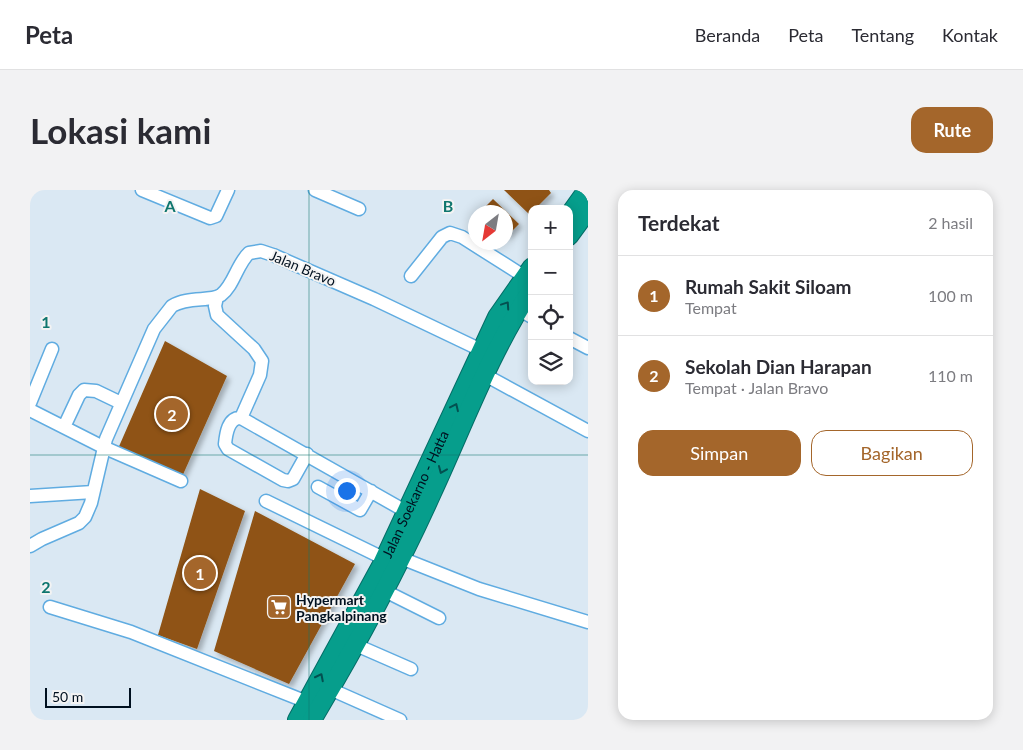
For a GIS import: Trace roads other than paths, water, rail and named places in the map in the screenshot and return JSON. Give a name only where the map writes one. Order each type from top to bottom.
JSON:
[{"type":"highway","points":[[573,209],[587,190]]},
{"type":"highway","points":[[573,231],[588,210]]},
{"type":"highway","name":"Jalan Soekarno - Hatta","points":[[312,720],[385,592],[407,512],[497,317],[528,279]]},
{"type":"highway","name":"Jalan Soekarno - Hatta","points":[[297,720],[393,559],[485,375],[525,313],[528,287]]},
{"type":"street","points":[[142,190],[212,218],[216,216],[228,190]]},
{"type":"street","points":[[315,190],[359,209]]},
{"type":"street","points":[[411,276],[442,237],[450,233],[462,237],[528,277]]},
{"type":"street","name":"Jalan Bravo","points":[[218,297],[228,286],[247,255],[261,251],[374,299],[481,350]]},
{"type":"street","points":[[30,546],[42,538],[65,530],[83,519],[91,503],[103,447],[121,403],[154,329],[172,306],[187,300],[218,297],[215,306],[217,315],[254,349],[262,362],[260,375],[242,418]]},
{"type":"street","points":[[573,340],[588,348]]},
{"type":"street","points":[[30,403],[52,349]]},
{"type":"street","points":[[485,375],[588,431]]},
{"type":"street","points":[[64,427],[79,395],[85,389],[96,391],[121,403]]},
{"type":"street","points":[[30,410],[103,447],[180,481]]},
{"type":"street","points":[[308,454],[293,479],[288,481],[278,478],[231,451],[224,444],[226,433],[235,418],[242,418],[308,454],[407,512]]},
{"type":"street","points":[[318,488],[360,510],[372,491]]},
{"type":"street","points":[[30,496],[93,492]]},
{"type":"street","points":[[266,501],[393,559],[479,589],[588,622]]},
{"type":"street","points":[[385,592],[439,618]]},
{"type":"street","points":[[50,607],[131,632],[307,702]]},
{"type":"street","points":[[356,644],[411,669]]},
{"type":"street","points":[[330,689],[400,720]]},
{"type":"place","name":"Sekolah Dian Harapan","points":[[172,414]]},
{"type":"place","name":"Rumah Sakit Siloam","points":[[200,573]]},
{"type":"place","name":"Hypermart Pangkalpinang","points":[[279,607]]}]
